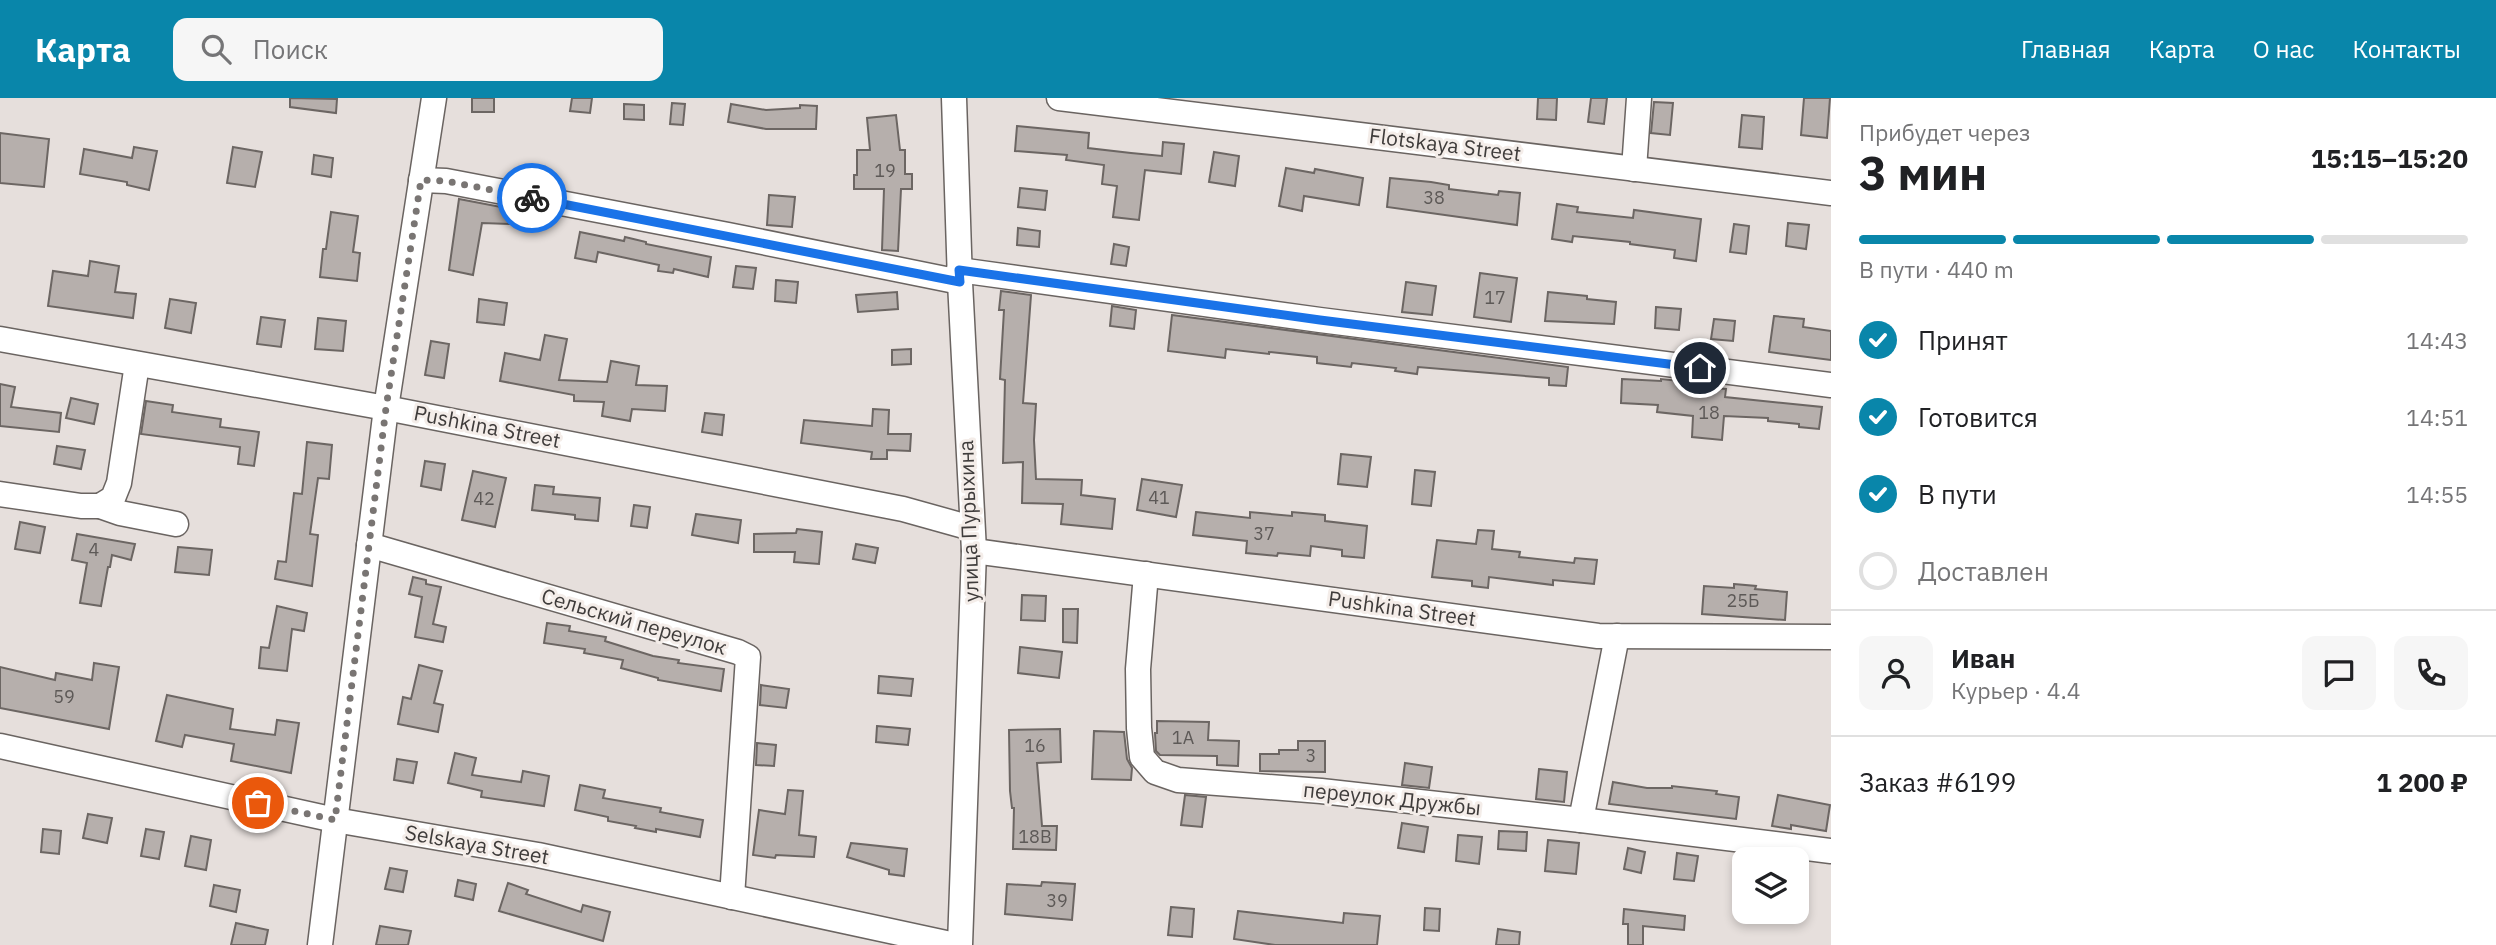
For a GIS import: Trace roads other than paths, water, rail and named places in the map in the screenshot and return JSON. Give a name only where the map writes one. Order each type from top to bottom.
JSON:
[{"type":"street","points":[[320,945],[386,408],[433,98]]},
{"type":"street","name":"улица Пурыхина","points":[[954,98],[959,276],[973,539],[957,945]]},
{"type":"street","name":"Flotskaya Street","points":[[1059,98],[1831,193]]},
{"type":"street","points":[[1634,169],[1639,98]]},
{"type":"street","points":[[421,180],[446,181],[959,276],[1831,385]]},
{"type":"street","name":"Pushkina Street","points":[[0,339],[386,408],[903,509],[973,539],[1146,573],[1584,634],[1831,637]]},
{"type":"street","points":[[100,506],[113,498],[119,483],[137,364]]},
{"type":"street","points":[[0,494],[81,506],[100,506],[120,513],[176,524]]},
{"type":"street","name":"Сельский переулок","points":[[369,545],[748,657],[732,897]]},
{"type":"street","name":"переулок Дружбы","points":[[1146,573],[1138,669],[1139,728],[1142,757],[1155,772],[1178,780],[1321,791],[1831,851]]},
{"type":"street","points":[[1581,820],[1617,636]]},
{"type":"street","name":"Selskaya Street","points":[[0,746],[335,820],[538,855],[957,945]]}]
